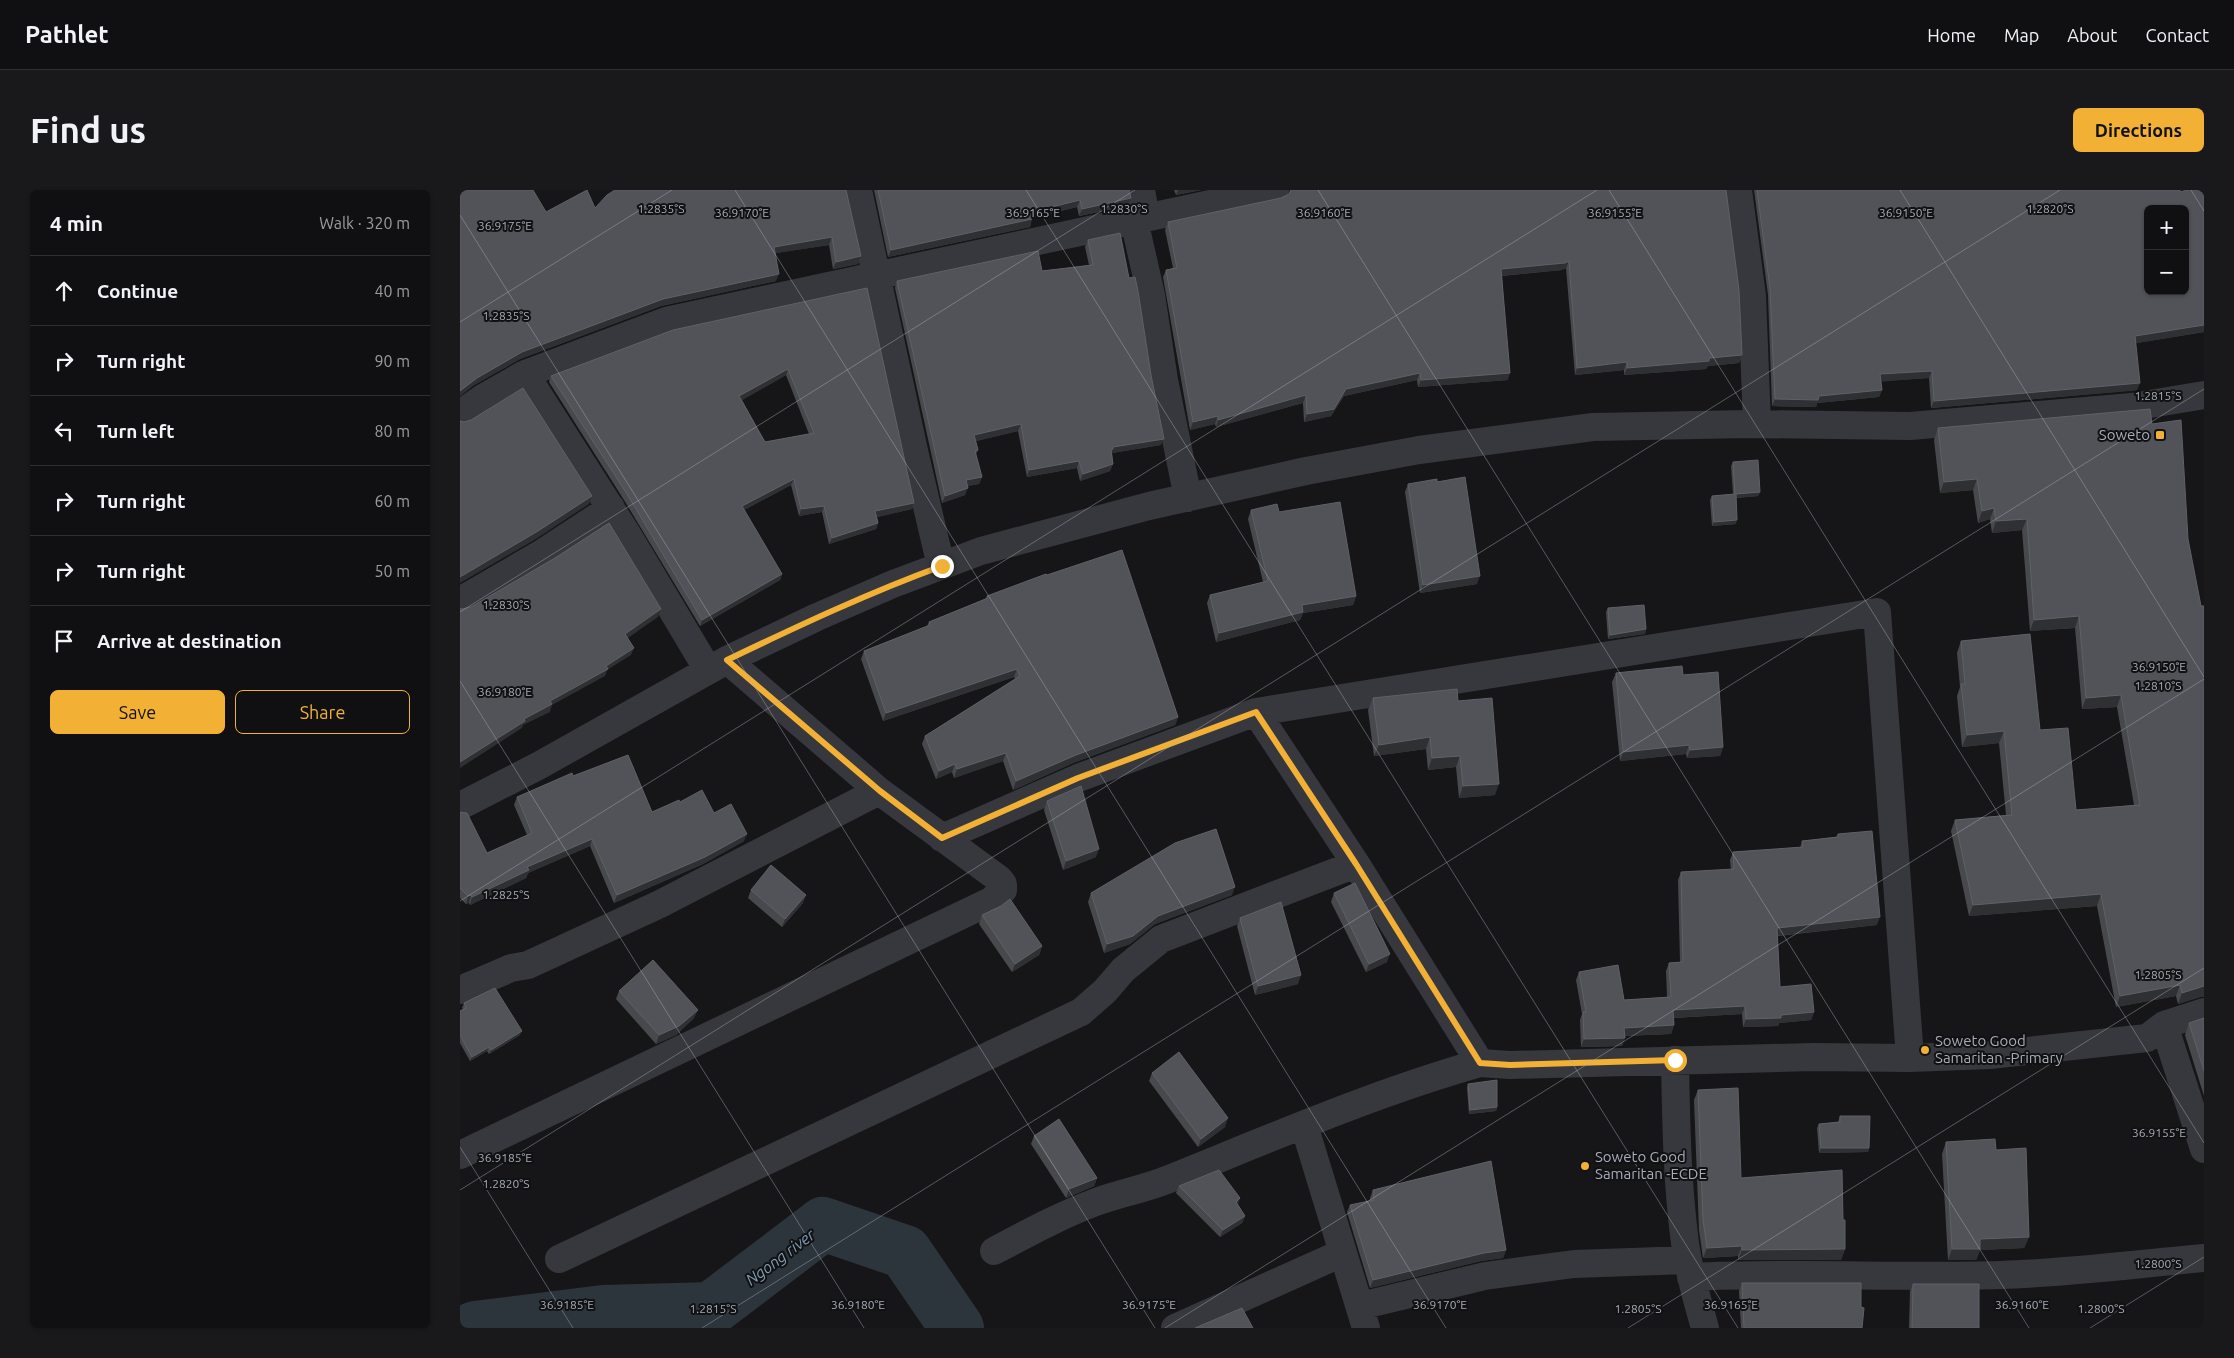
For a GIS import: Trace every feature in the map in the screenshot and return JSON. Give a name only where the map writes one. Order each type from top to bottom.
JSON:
[{"type":"street","points":[[858,190],[912,442],[942,566]]},
{"type":"street","points":[[1141,190],[1140,219],[1151,295],[1164,380],[1188,498]]},
{"type":"street","points":[[460,414],[483,398],[525,374],[666,321],[1275,190]]},
{"type":"street","points":[[1738,190],[1752,296],[1757,424]]},
{"type":"street","points":[[460,1155],[991,901],[1000,895],[1003,890],[1003,884],[999,879],[880,791],[718,665],[610,508],[525,374]]},
{"type":"street","points":[[460,806],[540,765],[718,665],[818,617],[893,584],[981,552],[1149,506],[1306,471],[1419,450],[1593,427],[1757,424],[1910,426],[2132,407],[2204,395]]},
{"type":"street","points":[[460,601],[544,552],[610,508]]},
{"type":"street","points":[[942,838],[1078,778],[1256,712],[1877,612],[1910,1058]]},
{"type":"street","points":[[1256,712],[1356,864],[1480,1063]]},
{"type":"street","points":[[460,990],[511,968],[528,965],[660,904],[880,791]]},
{"type":"street","points":[[559,1259],[1082,1012],[1105,991],[1123,970],[1161,939],[1356,864]]},
{"type":"street","points":[[994,1251],[1060,1217],[1097,1201],[1166,1180],[1304,1125],[1442,1074],[1480,1063],[1510,1065],[1813,1057],[1910,1058],[1990,1055],[2090,1046],[2147,1038],[2164,1025],[2204,1012]]},
{"type":"street","points":[[2164,1025],[2204,1149]]},
{"type":"street","points":[[1675,1060],[1678,1172],[1689,1269],[1704,1328]]},
{"type":"street","points":[[1304,1125],[1363,1317],[1485,1276],[1574,1264],[1689,1269],[1749,1274],[1998,1275],[2086,1271],[2204,1258]]},
{"type":"street","points":[[1175,1328],[1342,1253]]},
{"type":"building","points":[[460,190],[533,190],[546,212],[587,190],[595,208],[607,195],[615,190],[846,190],[861,256],[836,262],[832,237],[774,247],[779,274],[663,299],[522,352],[477,378],[460,391]]},
{"type":"building","points":[[878,190],[1129,190],[1131,198],[1082,209],[1080,200],[1031,212],[1032,219],[891,250]]},
{"type":"building","points":[[1291,190],[1726,190],[1739,290],[1742,355],[1709,358],[1709,361],[1627,368],[1627,362],[1577,368],[1569,261],[1565,263],[1501,269],[1510,373],[1421,380],[1420,373],[1346,389],[1334,409],[1307,414],[1306,395],[1218,420],[1218,416],[1193,422],[1166,270],[1177,268],[1168,222],[1281,198],[1289,194]]},
{"type":"building","points":[[1757,190],[2180,190],[2180,192],[2204,190],[2204,325],[2135,336],[2140,383],[1934,401],[1932,371],[1880,374],[1882,390],[1819,396],[1818,400],[1775,399],[1770,288]]},
{"type":"building","points":[[1120,233],[1129,278],[1135,277],[1138,291],[1151,375],[1164,439],[1113,447],[1111,450],[1113,464],[1083,474],[1079,461],[1029,470],[1021,424],[974,435],[978,450],[975,451],[982,477],[966,480],[968,488],[945,496],[897,281],[1038,251],[1042,271],[1093,265],[1088,240]]},
{"type":"building","points":[[867,288],[914,503],[875,511],[878,523],[832,538],[824,506],[801,509],[794,479],[742,506],[782,574],[702,620],[627,494],[551,376],[673,330]],"holes":[[[788,369],[814,433],[765,442],[739,396]]]},
{"type":"building","points":[[523,388],[592,496],[538,531],[460,577],[460,421],[471,420]]},
{"type":"building","points":[[2150,409],[2152,424],[2181,420],[2188,539],[2201,606],[2204,606],[2204,986],[2182,993],[2180,985],[2120,996],[2101,894],[1973,905],[1955,820],[2012,815],[2004,731],[1967,735],[1961,684],[1965,684],[1961,641],[2030,634],[2040,730],[2068,728],[2076,810],[2140,805],[2121,695],[2086,698],[2079,616],[2034,620],[2027,519],[1996,521],[1994,508],[1982,511],[1977,479],[1944,482],[1938,428]]},
{"type":"building","points":[[1758,460],[1760,492],[1736,494],[1737,520],[1714,522],[1712,496],[1735,494],[1733,462]]},
{"type":"building","points":[[1465,477],[1480,576],[1423,585],[1408,484],[1437,479],[1437,482]]},
{"type":"building","points":[[1340,502],[1356,596],[1302,605],[1303,612],[1219,633],[1210,595],[1268,581],[1251,510],[1277,504],[1279,512]]},
{"type":"building","points":[[609,523],[661,609],[625,634],[634,648],[606,666],[608,669],[550,701],[552,704],[524,719],[525,721],[460,762],[460,608],[471,607],[555,558]]},
{"type":"building","points":[[1122,550],[1178,717],[1076,755],[1016,781],[1006,753],[957,769],[955,764],[939,771],[925,736],[1020,676],[1017,669],[886,713],[864,651],[930,625],[929,622],[988,598],[987,596],[1046,574]]},
{"type":"building","points":[[1644,605],[1646,629],[1610,635],[1608,608]]},
{"type":"building","points":[[1682,666],[1683,675],[1718,672],[1723,747],[1690,750],[1689,745],[1623,752],[1616,673]]},
{"type":"building","points":[[1457,689],[1458,701],[1492,698],[1499,784],[1463,786],[1460,756],[1432,758],[1430,737],[1379,745],[1373,698]]},
{"type":"building","points":[[628,755],[652,812],[679,800],[680,802],[702,790],[714,813],[731,804],[747,834],[705,857],[617,895],[592,839],[527,867],[529,870],[472,897],[471,895],[468,896],[460,888],[460,812],[467,813],[487,853],[532,833],[517,797],[572,773],[573,776]]},
{"type":"building","points":[[1081,786],[1099,849],[1066,861],[1047,801]]},
{"type":"building","points":[[1216,829],[1235,887],[1158,916],[1133,936],[1107,944],[1091,893],[1175,843]]},
{"type":"building","points":[[1872,831],[1880,917],[1777,928],[1780,987],[1811,984],[1814,1012],[1781,1015],[1781,1018],[1746,1019],[1745,1006],[1673,1010],[1674,1025],[1624,1028],[1625,1038],[1584,1039],[1583,1012],[1586,1012],[1579,972],[1618,965],[1624,1000],[1671,997],[1669,963],[1683,962],[1681,872],[1734,869],[1733,852],[1803,847],[1802,841],[1838,837],[1838,834]]},
{"type":"building","points":[[771,865],[806,895],[785,919],[751,890]]},
{"type":"building","points":[[1355,883],[1390,954],[1369,964],[1334,893]]},
{"type":"building","points":[[1010,899],[1042,946],[1015,964],[982,915],[1001,906]]},
{"type":"building","points":[[1281,902],[1301,975],[1258,986],[1240,918]]},
{"type":"building","points":[[653,960],[698,1010],[679,1026],[659,1035],[619,991]]},
{"type":"building","points":[[495,988],[522,1031],[491,1050],[489,1047],[472,1057],[460,1035],[460,1011],[466,1008],[464,1003]]},
{"type":"building","points":[[2204,1018],[2204,1071],[2189,1023]]},
{"type":"building","points":[[1179,1052],[1228,1118],[1201,1139],[1152,1073]]},
{"type":"building","points":[[1497,1080],[1497,1107],[1470,1110],[1468,1084]]},
{"type":"building","points":[[1738,1088],[1741,1178],[1842,1170],[1845,1249],[1742,1250],[1742,1246],[1707,1248],[1703,1220],[1698,1090]]},
{"type":"building","points":[[1840,1116],[1870,1116],[1869,1148],[1821,1148],[1819,1124],[1840,1122]]},
{"type":"building","points":[[1059,1119],[1097,1178],[1069,1189],[1034,1136]]},
{"type":"building","points":[[1995,1139],[1996,1150],[2026,1148],[2029,1237],[1980,1239],[1980,1249],[1952,1249],[1946,1142]]},
{"type":"building","points":[[1491,1161],[1506,1250],[1484,1253],[1373,1280],[1350,1205],[1374,1200],[1373,1190]]},
{"type":"building","points":[[1219,1170],[1240,1198],[1236,1202],[1245,1216],[1223,1230],[1179,1186]]},
{"type":"building","points":[[1742,1283],[1861,1283],[1861,1307],[1864,1308],[1862,1328],[1744,1328]]},
{"type":"building","points":[[1913,1284],[1979,1284],[1979,1328],[1912,1328]]},
{"type":"building","points":[[1242,1308],[1253,1328],[1195,1328]]},
{"type":"waterway","name":"Ngong river","points":[[475,1328],[603,1312],[711,1309],[823,1224],[905,1252],[957,1328]]},
{"type":"place","name":"Soweto","points":[[2160,435]]},
{"type":"place","name":"Soweto Good Samaritan -Primary","points":[[1925,1050]]},
{"type":"place","name":"Soweto Good Samaritan -ECDE","points":[[1585,1166]]},
{"type":"route","points":[[942,566],[893,584],[727,660],[880,791],[942,838],[1078,778],[1256,712],[1356,864],[1447,1013],[1480,1063],[1510,1065],[1675,1060]]}]
